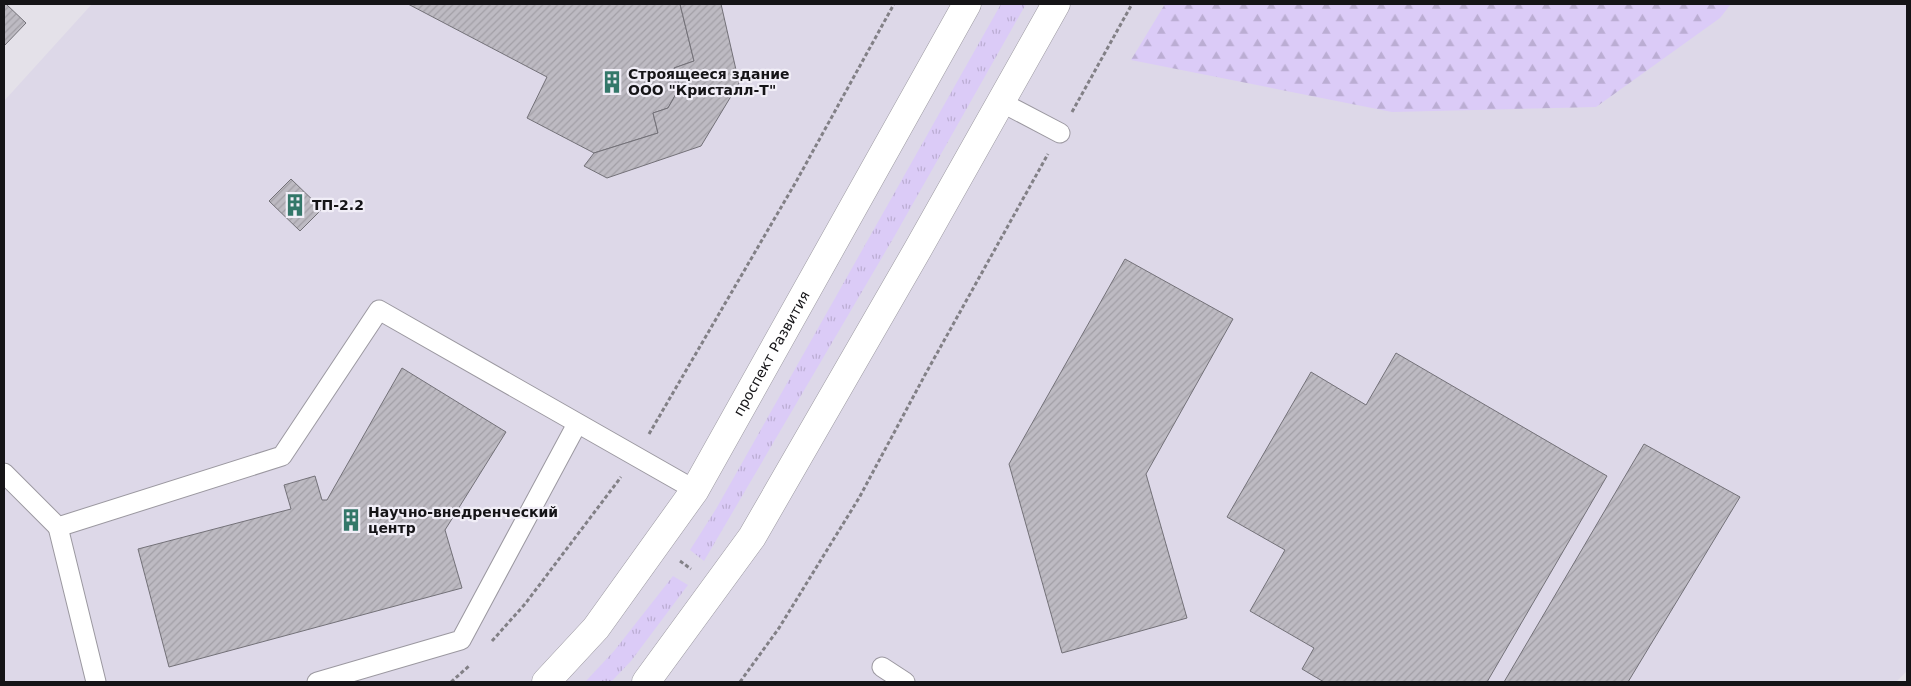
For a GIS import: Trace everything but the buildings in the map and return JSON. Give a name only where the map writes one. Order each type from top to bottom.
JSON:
[{"type":"street","name":"проспект Развития","points":[[546,682],[596,628],[695,490],[967,4]]},
{"type":"street","points":[[655,680],[752,537],[914,258],[1056,4]]},
{"type":"lane","points":[[1001,102],[1060,133]]},
{"type":"lane","points":[[58,527],[282,456],[379,310],[695,490]]},
{"type":"lane","points":[[317,682],[460,640],[577,424]]},
{"type":"lane","points":[[4,473],[58,527],[96,682]]},
{"type":"lane","points":[[882,667],[905,682]]},
{"type":"path","points":[[486,647],[525,604],[636,457],[796,180],[894,4]]},
{"type":"path","points":[[740,682],[779,628],[859,498],[926,373],[1132,4]]},
{"type":"path","points":[[678,560],[696,572]]},
{"type":"path","points":[[451,682],[473,661]]},
{"type":"shaded area","points":[[92,4],[1907,4],[1907,671],[1896,682],[4,682],[4,101]]},
{"type":"green space","points":[[1001,4],[1026,4],[894,237],[704,561],[690,550],[716,509]]},
{"type":"green space","points":[[1165,4],[1731,4],[1720,18],[1596,107],[1392,112],[1131,60]]},
{"type":"green space","points":[[673,576],[688,585],[631,661],[611,682],[585,682],[614,651]]},
{"type":"place","name":"Строящееся здание ООО \"Кристалл-Т\"","points":[[612,82]]},
{"type":"place","name":"ТП-2.2","points":[[295,205]]},
{"type":"place","name":"Научно-внедренческий центр","points":[[351,520]]}]
